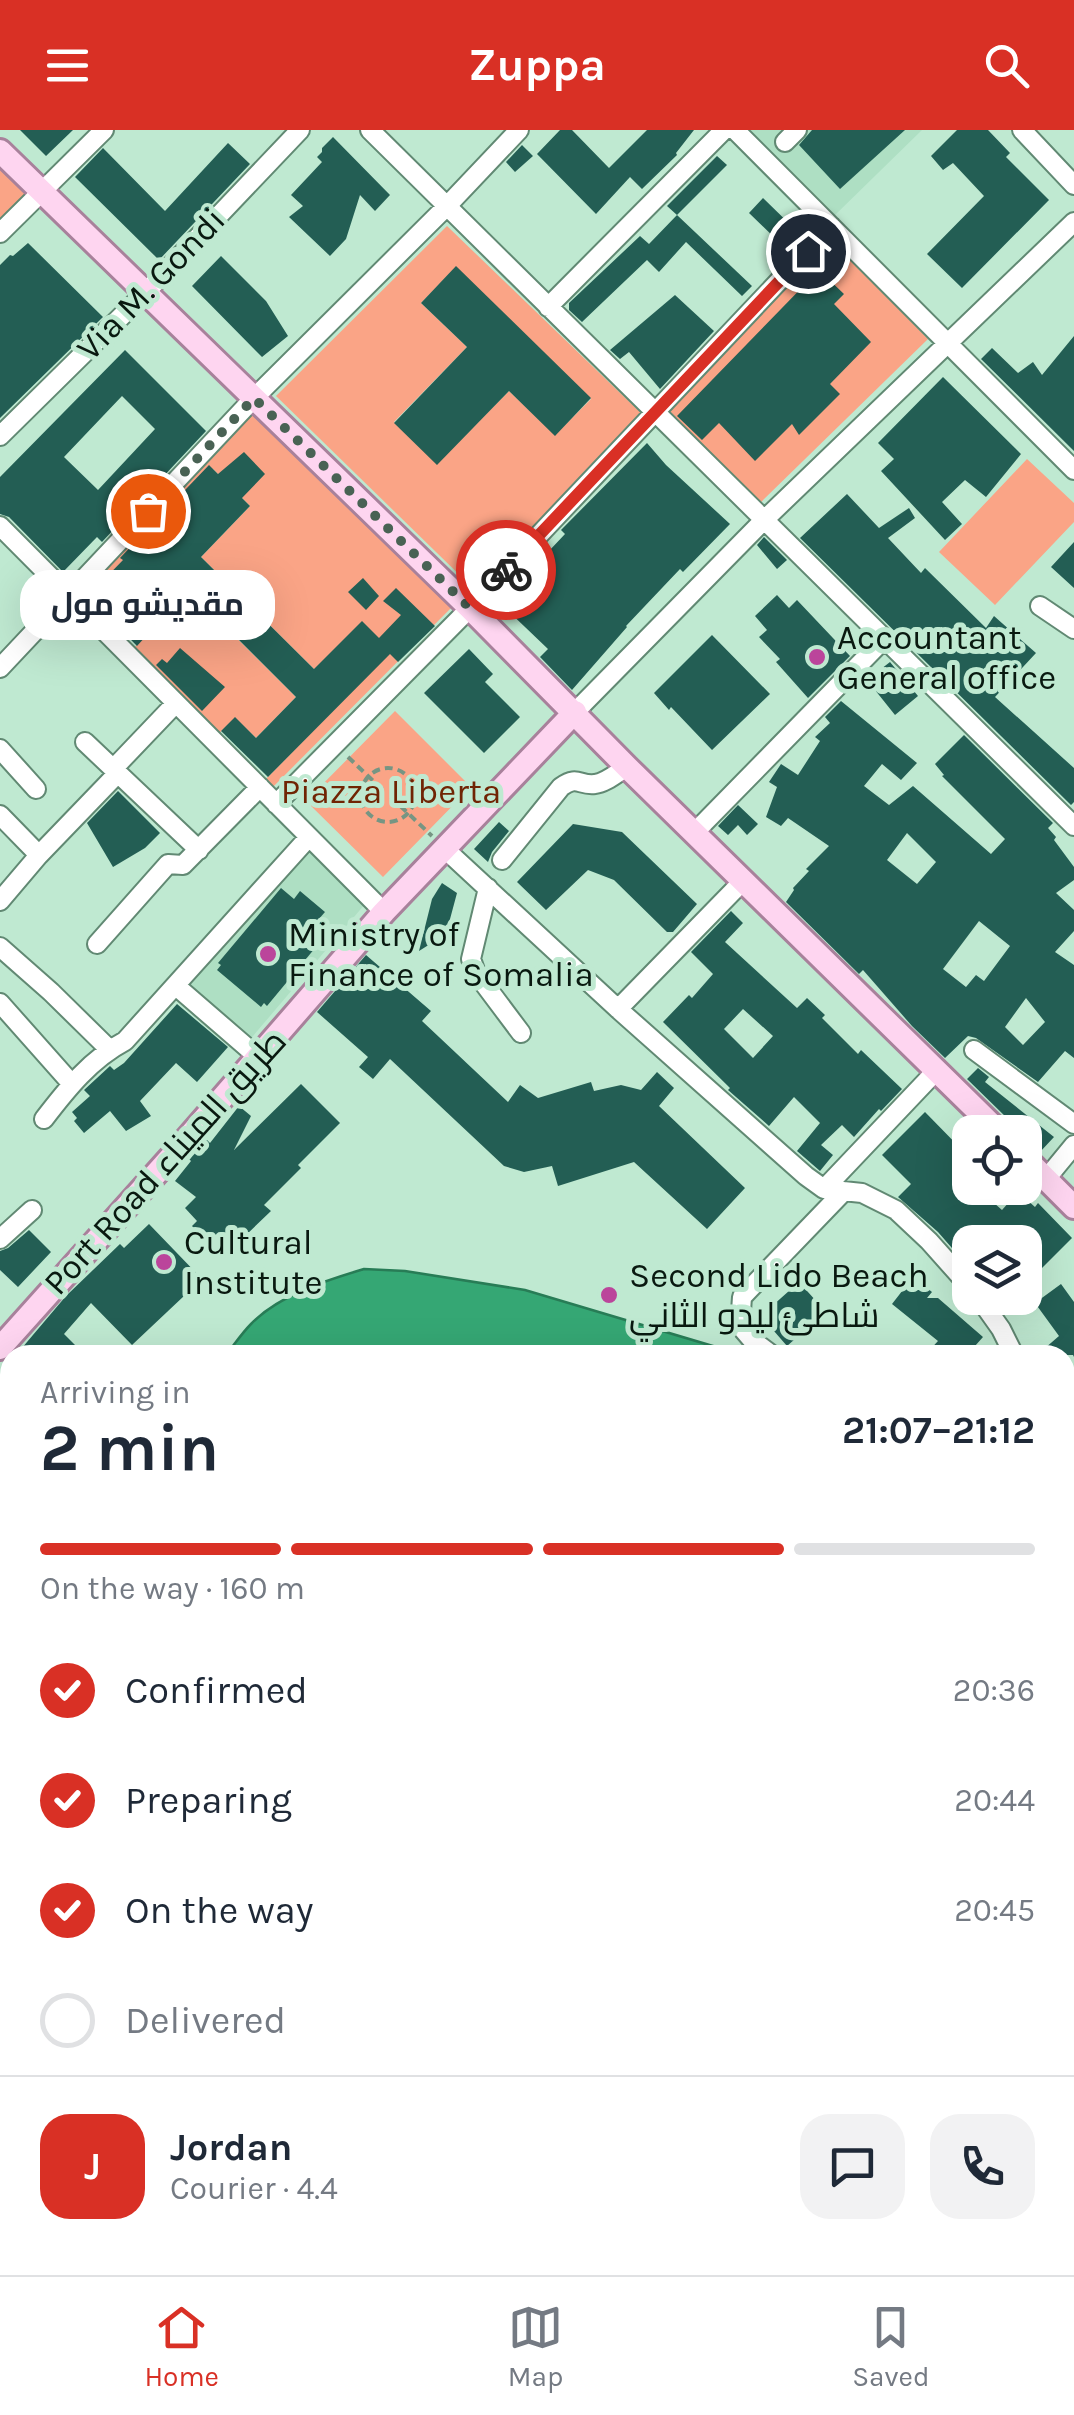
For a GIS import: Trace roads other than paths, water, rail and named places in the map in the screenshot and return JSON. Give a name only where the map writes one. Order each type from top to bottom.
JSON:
[{"type":"main road","points":[[0,150],[470,608],[981,1115]]},
{"type":"main road","name":"Port Road طريق الميناء","points":[[2,1345],[384,912],[575,712]]},
{"type":"main road","points":[[1042,1175],[1074,1207]]},
{"type":"street","points":[[0,233],[104,130]]},
{"type":"street","name":"Via M. Gondi","points":[[0,436],[146,292],[300,130]]},
{"type":"street","points":[[370,130],[1074,826]]},
{"type":"street","points":[[0,668],[254,398],[519,130]]},
{"type":"street","points":[[548,307],[724,130]]},
{"type":"street","points":[[735,130],[1074,470]]},
{"type":"street","points":[[1022,130],[1074,185]]},
{"type":"street","points":[[276,804],[470,608],[831,226]]},
{"type":"street","points":[[575,712],[763,521],[1070,233]]},
{"type":"street","points":[[0,526],[384,912]]},
{"type":"street","points":[[1040,606],[1074,629]]},
{"type":"street","points":[[694,833],[884,639]]},
{"type":"street","points":[[0,901],[176,703]]},
{"type":"street","points":[[85,742],[199,850]]},
{"type":"street","points":[[0,749],[36,789]]},
{"type":"street","points":[[502,860],[561,787],[576,780],[592,785],[603,782],[627,766]]},
{"type":"street","points":[[97,944],[168,864],[183,866],[260,788]]},
{"type":"street","points":[[0,815],[39,855]]},
{"type":"street","points":[[44,1119],[71,1083],[124,1040],[176,986],[309,837]]},
{"type":"street","points":[[446,850],[618,1009],[824,1189],[862,1193],[896,1210],[952,1266]]},
{"type":"street","points":[[618,1009],[743,881]]},
{"type":"street","points":[[488,888],[472,959],[476,973],[521,1032]]},
{"type":"street","points":[[0,948],[110,1049]]},
{"type":"street","points":[[176,986],[258,1057]]},
{"type":"street","points":[[0,1003],[71,1083]]},
{"type":"street","points":[[974,1050],[1074,1124]]},
{"type":"street","points":[[824,1189],[936,1071]]},
{"type":"street","points":[[1046,1179],[1074,1145]]},
{"type":"street","points":[[759,1345],[740,1326],[742,1297],[844,1191]]},
{"type":"street","points":[[0,1239],[32,1210]]},
{"type":"street","points":[[991,1315],[1009,1345]]},
{"type":"place","name":"مقديشو مول","points":[[148,511]]},
{"type":"place","name":"Accountant General office","points":[[817,657]]},
{"type":"place","name":"Ministry of Finance of Somalia","points":[[268,954]]},
{"type":"place","name":"Cultural Institute","points":[[164,1262]]},
{"type":"place","name":"Second Lido Beach شاطئ ليدو الثاني","points":[[609,1295]]},
{"type":"park label","name":"Piazza Liberta","points":[[391,791]]}]
